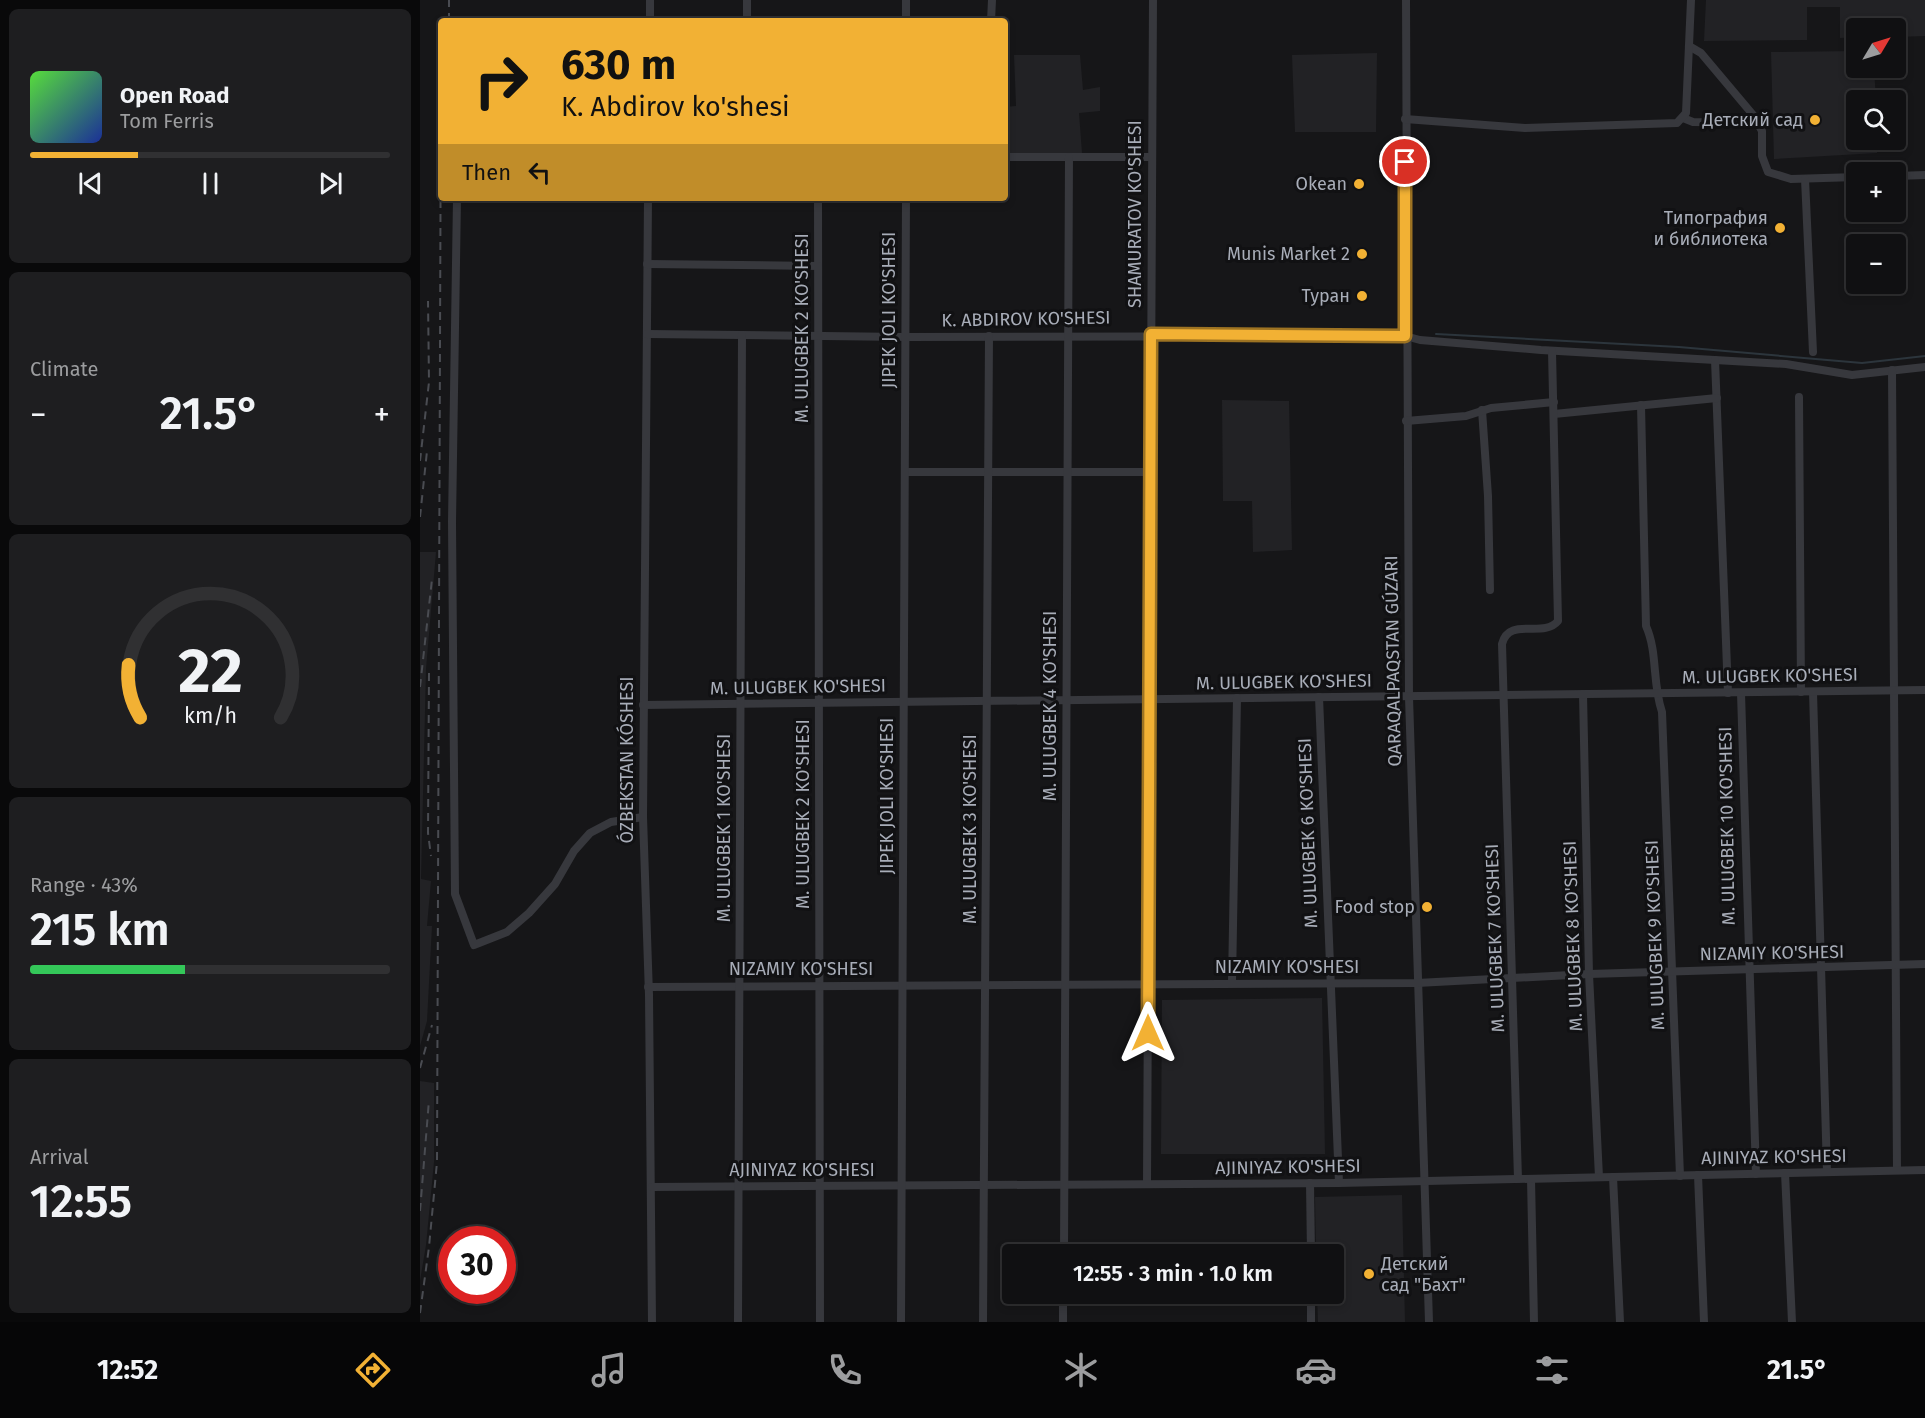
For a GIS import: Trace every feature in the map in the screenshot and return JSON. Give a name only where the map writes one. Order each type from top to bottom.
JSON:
[{"type":"street","points":[[650,0],[650,18]]},
{"type":"street","points":[[747,0],[747,18]]},
{"type":"street","points":[[906,0],[906,18]]},
{"type":"street","points":[[991,18],[992,0]]},
{"type":"street","name":"SHAMURATOV KO'SHESI","points":[[1147,1184],[1153,0]]},
{"type":"street","points":[[1406,0],[1405,336],[1409,697],[1429,1322]]},
{"type":"street","points":[[1405,119],[1525,128],[1677,123],[1686,113],[1691,0]]},
{"type":"street","points":[[1689,46],[1701,52],[1758,123],[1762,131],[1762,156],[1768,172],[1791,179],[1846,177]]},
{"type":"street","points":[[1683,118],[1693,122],[1758,123]]},
{"type":"street","points":[[1008,157],[1152,157]]},
{"type":"street","name":"M. ULUGBEK 4 KO'SHESI","points":[[1064,1244],[1069,157]]},
{"type":"street","points":[[1906,176],[1925,175]]},
{"type":"street","points":[[1805,178],[1813,352]]},
{"type":"street","points":[[457,201],[452,522],[455,894],[474,945],[507,932],[529,914],[555,884],[574,851],[590,833],[611,822],[643,817]]},
{"type":"street","name":"ÓZBEKSTAN KÓSHESI","points":[[648,201],[643,817],[652,1187],[652,1322]]},
{"type":"street","name":"M. ULUGBEK 2 KO'SHESI","points":[[818,201],[820,1322]]},
{"type":"street","name":"JIPEK JOLI KO'SHESI","points":[[901,1322],[906,201]]},
{"type":"street","points":[[647,264],[818,266]]},
{"type":"street","name":"K. ABDIROV KO'SHESI","points":[[647,334],[905,337],[1151,334],[1405,336],[1420,340],[1552,351],[1786,364],[1852,375],[1925,367]]},
{"type":"street","name":"M. ULUGBEK 1 KO'SHESI","points":[[738,1322],[742,335]]},
{"type":"street","name":"M. ULUGBEK 3 KO'SHESI","points":[[983,1322],[989,336]]},
{"type":"street","points":[[1552,351],[1554,414],[1717,398]]},
{"type":"street","points":[[1715,360],[1728,693]]},
{"type":"street","points":[[1892,370],[1892,691],[1897,1170]]},
{"type":"street","points":[[1799,397],[1801,692]]},
{"type":"street","points":[[1406,421],[1467,416],[1482,410],[1554,402]]},
{"type":"street","name":"M. ULUGBEK 9 KO'SHESI","points":[[1641,405],[1646,626],[1653,642],[1655,693],[1662,711],[1680,1176]]},
{"type":"street","points":[[1482,410],[1488,496],[1490,590]]},
{"type":"street","name":"M. ULUGBEK 7 KO'SHESI","points":[[1518,1179],[1504,638],[1514,629],[1551,626],[1558,621],[1554,414]]},
{"type":"street","points":[[905,472],[1150,472]]},
{"type":"street","name":"M. ULUGBEK KO'SHESI","points":[[644,705],[1925,690]]},
{"type":"street","points":[[1813,692],[1827,1172]]},
{"type":"street","name":"M. ULUGBEK 10 KO'SHESI","points":[[1741,693],[1747,971],[1755,1174]]},
{"type":"street","name":"M. ULUGBEK 8 KO'SHESI","points":[[1583,694],[1589,974],[1599,1178]]},
{"type":"street","name":"M. ULUGBEK 6 KO'SHESI","points":[[1319,697],[1339,1183]]},
{"type":"street","points":[[1232,983],[1237,698]]},
{"type":"street","name":"NIZAMIY KO'SHESI","points":[[648,987],[1417,982],[1589,974],[1820,969],[1925,964]]},
{"type":"street","name":"AJINIYAZ KO'SHESI","points":[[652,1187],[1339,1183],[1925,1170]]},
{"type":"street","points":[[1785,1173],[1792,1322]]},
{"type":"street","points":[[1698,1175],[1704,1322]]},
{"type":"street","points":[[1613,1177],[1620,1322]]},
{"type":"street","points":[[1531,1179],[1534,1322]]},
{"type":"street","points":[[1310,1183],[1311,1244]]},
{"type":"street","points":[[1063,1304],[1063,1322]]},
{"type":"street","points":[[1311,1304],[1311,1322]]},
{"type":"shaded area","points":[[1706,0],[1925,0],[1925,36],[1906,37],[1906,18],[1846,18],[1846,38],[1840,38],[1840,7],[1807,7],[1807,40],[1704,41]]},
{"type":"shaded area","name":"Детский сад","points":[[1846,51],[1846,78],[1875,78],[1875,90],[1846,90],[1846,150],[1877,150],[1877,153],[1774,159],[1771,52]]},
{"type":"shaded area","points":[[1377,53],[1376,132],[1295,132],[1292,55]]},
{"type":"shaded area","points":[[1014,55],[1080,55],[1083,90],[1100,87],[1100,111],[1079,113],[1082,153],[1008,154],[1008,107],[1016,106]]},
{"type":"shaded area","points":[[1222,400],[1289,401],[1292,550],[1253,552],[1252,501],[1223,501]]},
{"type":"shaded area","points":[[420,552],[436,552],[426,669],[421,879],[431,881],[427,926],[432,926],[427,1021],[420,1046]]},
{"type":"shaded area","points":[[1322,998],[1325,1154],[1161,1154],[1162,1000]]},
{"type":"shaded area","points":[[420,1081],[434,1083],[434,1162],[420,1281]]},
{"type":"shaded area","name":"Детский сад \"Бахт\"","points":[[1402,1195],[1405,1322],[1318,1322],[1317,1304],[1344,1304],[1344,1244],[1316,1244],[1315,1197]]},
{"type":"waterway","points":[[1436,334],[1679,347],[1862,363],[1925,356]]},
{"type":"railway","points":[[449,0],[449,18]]},
{"type":"railway","points":[[420,1313],[437,1162],[441,201]]},
{"type":"railway","points":[[420,461],[429,382],[428,301]]},
{"type":"railway","points":[[420,517],[427,451]]},
{"type":"railway","points":[[420,687],[432,579]]},
{"type":"railway","points":[[429,673],[428,833],[431,856]]},
{"type":"railway","points":[[420,1068],[432,1025]]},
{"type":"railway","points":[[420,1211],[429,1100]]},
{"type":"place","name":"Детский сад","points":[[1815,120]]},
{"type":"place","name":"Okean","points":[[1359,184]]},
{"type":"place","name":"Типография и библиотека","points":[[1780,228]]},
{"type":"place","name":"Munis Market 2","points":[[1362,254]]},
{"type":"place","name":"Туран","points":[[1362,296]]},
{"type":"place","name":"Food stop","points":[[1427,907]]},
{"type":"place","name":"Детский сад \"Бахт\"","points":[[1369,1274]]},
{"type":"route","points":[[1148,1033],[1151,334],[1405,336],[1405,162]]}]
